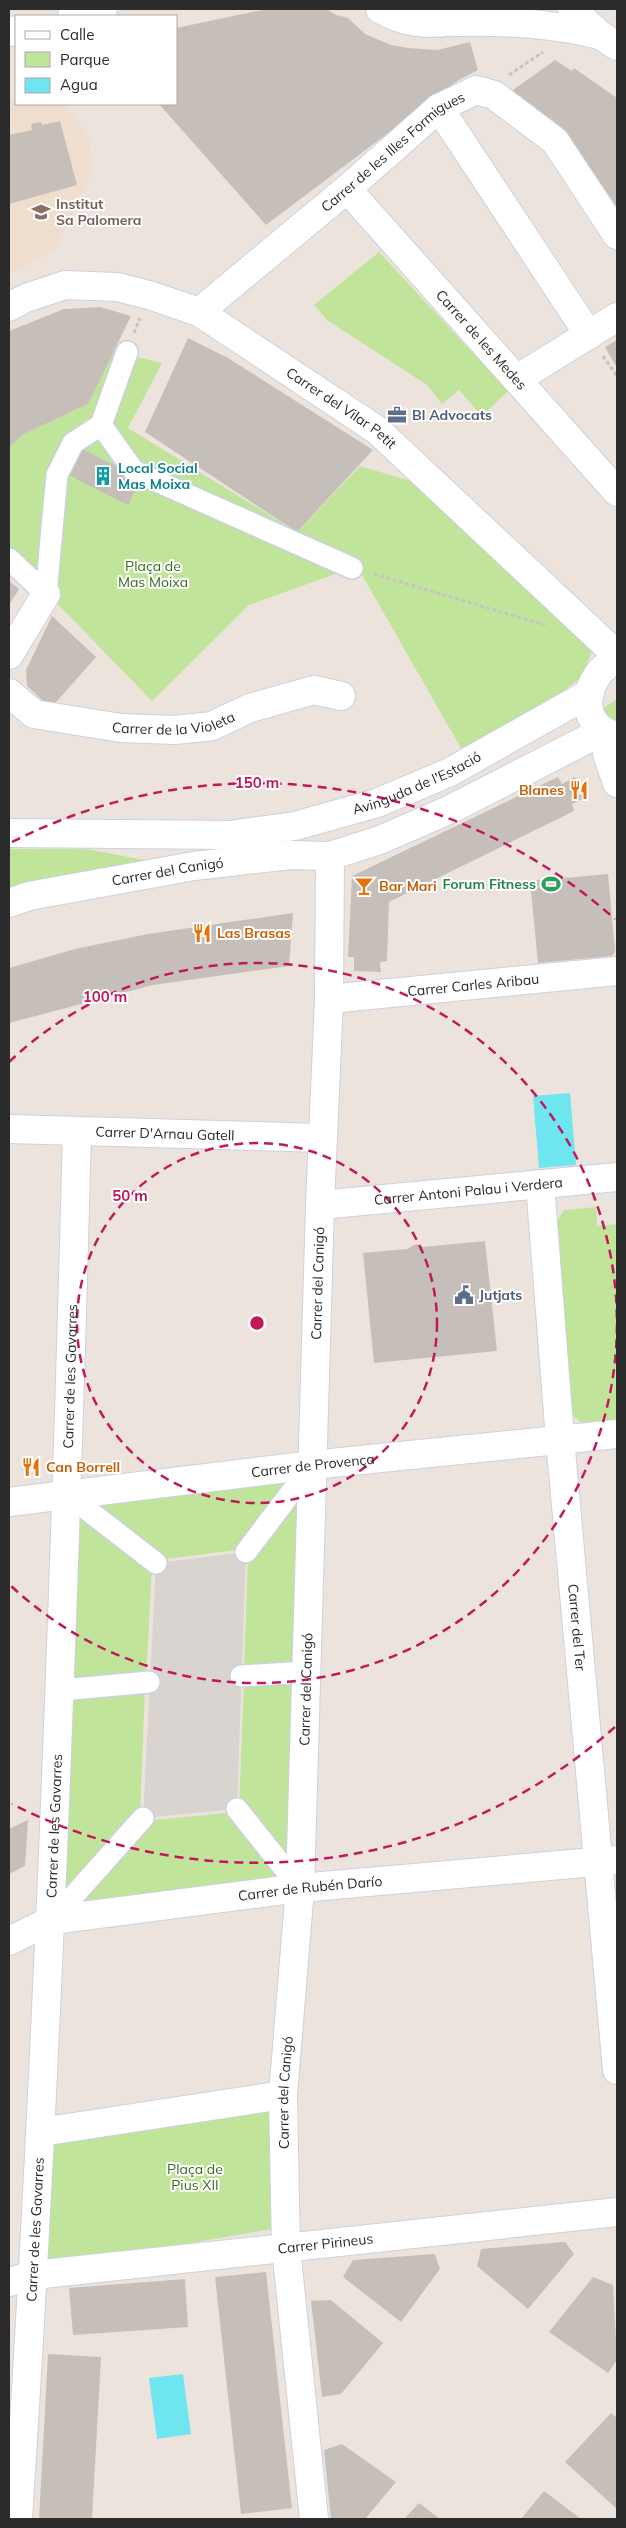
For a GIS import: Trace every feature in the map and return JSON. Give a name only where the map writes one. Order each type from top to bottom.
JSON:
[{"type":"street","points":[[76,15],[103,9]]},
{"type":"street","points":[[380,9],[411,21],[509,20],[591,30]]},
{"type":"street","points":[[450,22],[486,9]]},
{"type":"street","name":"Carrer de les Illes Formigues","points":[[199,312],[439,108],[476,90],[494,95],[555,141],[617,235]]},
{"type":"street","points":[[439,108],[589,335]]},
{"type":"street","name":"Carrer de les Medes","points":[[347,188],[617,492]]},
{"type":"street","name":"Carrer del Vilar Petit","points":[[9,307],[26,298],[66,285],[117,287],[149,295],[199,312],[377,430],[617,656]]},
{"type":"street","points":[[517,379],[617,317]]},
{"type":"street","points":[[9,656],[46,594],[57,476],[73,444],[102,425],[127,352]]},
{"type":"street","points":[[102,425],[134,471],[352,568]]},
{"type":"street","points":[[9,559],[46,594]]},
{"type":"street","points":[[617,656],[600,673],[590,693],[591,718],[609,733],[607,754],[617,782]]},
{"type":"street","name":"Carrer de la Violeta","points":[[9,693],[34,714],[121,728],[175,730],[212,726],[250,708],[314,690],[342,696]]},
{"type":"street","name":"Avinguda de l'Estació","points":[[9,833],[230,835],[295,826],[378,803],[450,772],[590,693]]},
{"type":"street","name":"Carrer del Canigó","points":[[9,903],[28,896],[194,866],[290,855],[330,856],[380,840],[451,809],[609,733]]},
{"type":"street","name":"Avinguda de l'Estació","points":[[230,835],[290,855]]},
{"type":"street","name":"Carrer del Canigó","points":[[314,2519],[286,2248],[283,2095],[300,1888],[322,1138],[329,999],[330,856]]},
{"type":"street","name":"Carrer Carles Aribau","points":[[329,999],[617,971]]},
{"type":"street","name":"Carrer D'Arnau Gatell","points":[[9,1130],[322,1138]]},
{"type":"street","name":"Carrer de les Gavarres","points":[[18,2519],[21,2278],[41,2132],[62,1690],[77,1131]]},
{"type":"street","name":"Carrer Antoni Palau i Verdera","points":[[320,1205],[617,1177]]},
{"type":"street","name":"Carrer del Ter","points":[[540,1184],[560,1439],[608,1861],[617,2070]]},
{"type":"street","name":"Carrer de Provença","points":[[9,1502],[312,1465],[617,1434]]},
{"type":"street","points":[[246,1552],[312,1465]]},
{"type":"street","points":[[68,1495],[156,1563]]},
{"type":"street","points":[[241,1676],[306,1672]]},
{"type":"street","points":[[62,1690],[150,1682]]},
{"type":"street","points":[[237,1809],[300,1888]]},
{"type":"street","points":[[52,1920],[144,1818]]},
{"type":"street","name":"Carrer de Rubén Darío","points":[[9,1941],[52,1920],[300,1888],[608,1861]]},
{"type":"street","points":[[41,2132],[283,2095]]},
{"type":"street","name":"Carrer Pirineus","points":[[21,2278],[617,2212]]},
{"type":"path","points":[[484,92],[591,30]]},
{"type":"path","points":[[127,352],[149,295]]},
{"type":"path","points":[[352,568],[550,626]]},
{"type":"shaded area","name":"Institut Sa Palomera","points":[[15,98],[15,105],[67,105],[90,140],[92,174],[55,249],[9,275],[9,99]]},
{"type":"shaded area","points":[[246,1552],[237,1809],[143,1818],[156,1563]]},
{"type":"green space","points":[[379,252],[508,391],[482,416],[459,390],[442,404],[427,385],[327,320],[314,305]]},
{"type":"green space","name":"Plaça de Mas Moixa","points":[[113,351],[162,363],[128,428],[297,532],[360,466],[424,485],[593,648],[582,677],[533,714],[462,750],[357,566],[249,605],[152,701],[9,554],[9,447],[24,434],[88,404]]},
{"type":"green space","points":[[617,699],[617,725],[601,710]]},
{"type":"green space","points":[[9,849],[86,849],[155,862],[74,874],[9,890]]},
{"type":"green space","points":[[596,1207],[597,1226],[617,1224],[617,1426],[589,1429],[563,1407],[551,1231],[564,1210]]},
{"type":"green space","points":[[305,1469],[244,1549],[158,1560],[74,1496]]},
{"type":"green space","points":[[310,1474],[304,1669],[244,1673],[248,1554]]},
{"type":"green space","points":[[73,1505],[152,1566],[146,1679],[64,1687]]},
{"type":"green space","points":[[304,1676],[294,1874],[239,1808],[244,1680]]},
{"type":"green space","points":[[145,1687],[140,1815],[54,1912],[64,1694]]},
{"type":"green space","points":[[236,1812],[290,1884],[59,1916],[144,1821]]},
{"type":"green space","name":"Plaça de Pius XII","points":[[283,2095],[278,2228],[43,2268],[48,2139]]},
{"type":"water","points":[[570,1093],[576,1165],[539,1168],[533,1096]]},
{"type":"water","points":[[183,2374],[191,2434],[157,2439],[149,2378]]},
{"type":"building","points":[[267,9],[326,9],[336,15],[348,18],[365,34],[391,45],[437,50],[470,42],[478,70],[457,81],[266,225],[160,105],[178,105],[178,28]]},
{"type":"building","points":[[555,60],[572,71],[574,68],[617,98],[617,207],[567,135],[509,93]]},
{"type":"building","name":"Institut Sa Palomera","points":[[60,121],[77,185],[9,204],[9,135],[32,130],[31,124],[41,122],[42,125]]},
{"type":"building","points":[[100,307],[131,316],[88,404],[24,434],[9,447],[9,331],[64,309]]},
{"type":"building","points":[[188,338],[228,358],[373,450],[297,532],[145,432]]},
{"type":"building","points":[[617,340],[617,368],[605,347]]},
{"type":"building","name":"Local Social Mas Moixa","points":[[78,447],[141,479],[128,505],[65,473]]},
{"type":"building","points":[[9,581],[19,589],[9,605]]},
{"type":"building","points":[[52,616],[96,657],[51,708],[27,686],[26,670]]},
{"type":"building","points":[[558,777],[562,784],[575,777],[585,798],[572,804],[574,811],[389,902],[387,961],[380,962],[381,972],[354,971],[354,957],[348,957],[352,876]]},
{"type":"building","points":[[608,874],[615,951],[612,956],[538,963],[530,881]]},
{"type":"building","points":[[293,913],[289,966],[153,985],[9,1023],[9,968],[75,949],[148,934]]},
{"type":"building","points":[[485,1241],[497,1351],[374,1363],[363,1253],[407,1249],[416,1244],[423,1247]]},
{"type":"building","points":[[28,1820],[25,1866],[9,1874],[9,1829]]},
{"type":"building","points":[[565,2242],[574,2254],[528,2309],[477,2266],[481,2249]]},
{"type":"building","points":[[435,2254],[440,2269],[401,2322],[343,2277],[353,2260]]},
{"type":"building","points":[[266,2272],[292,2508],[241,2514],[215,2277]]},
{"type":"building","points":[[593,2277],[613,2285],[617,2360],[608,2373],[549,2332]]},
{"type":"building","points":[[185,2279],[188,2327],[73,2335],[69,2288]]},
{"type":"building","points":[[331,2300],[383,2343],[341,2394],[322,2397],[311,2301]]},
{"type":"building","points":[[48,2354],[101,2357],[92,2519],[39,2519]]},
{"type":"building","points":[[611,2413],[617,2418],[617,2509],[565,2462]]},
{"type":"building","points":[[342,2444],[396,2482],[365,2519],[331,2519],[324,2450]]},
{"type":"building","points":[[544,2491],[581,2519],[521,2519]]},
{"type":"building","points":[[419,2503],[440,2519],[404,2519]]},
{"type":"place","name":"Institut Sa Palomera","points":[[41,212]]},
{"type":"place","name":"Bl Advocats","points":[[397,415]]},
{"type":"place","name":"Local Social Mas Moixa","points":[[103,476]]},
{"type":"place","name":"Blanes","points":[[579,790]]},
{"type":"place","name":"Forum Fitness","points":[[551,884]]},
{"type":"place","name":"Bar Mari","points":[[364,886]]},
{"type":"place","name":"Las Brasas","points":[[202,933]]},
{"type":"place","name":"Jutjats","points":[[464,1295]]},
{"type":"place","name":"Can Borrell","points":[[31,1467]]}]
